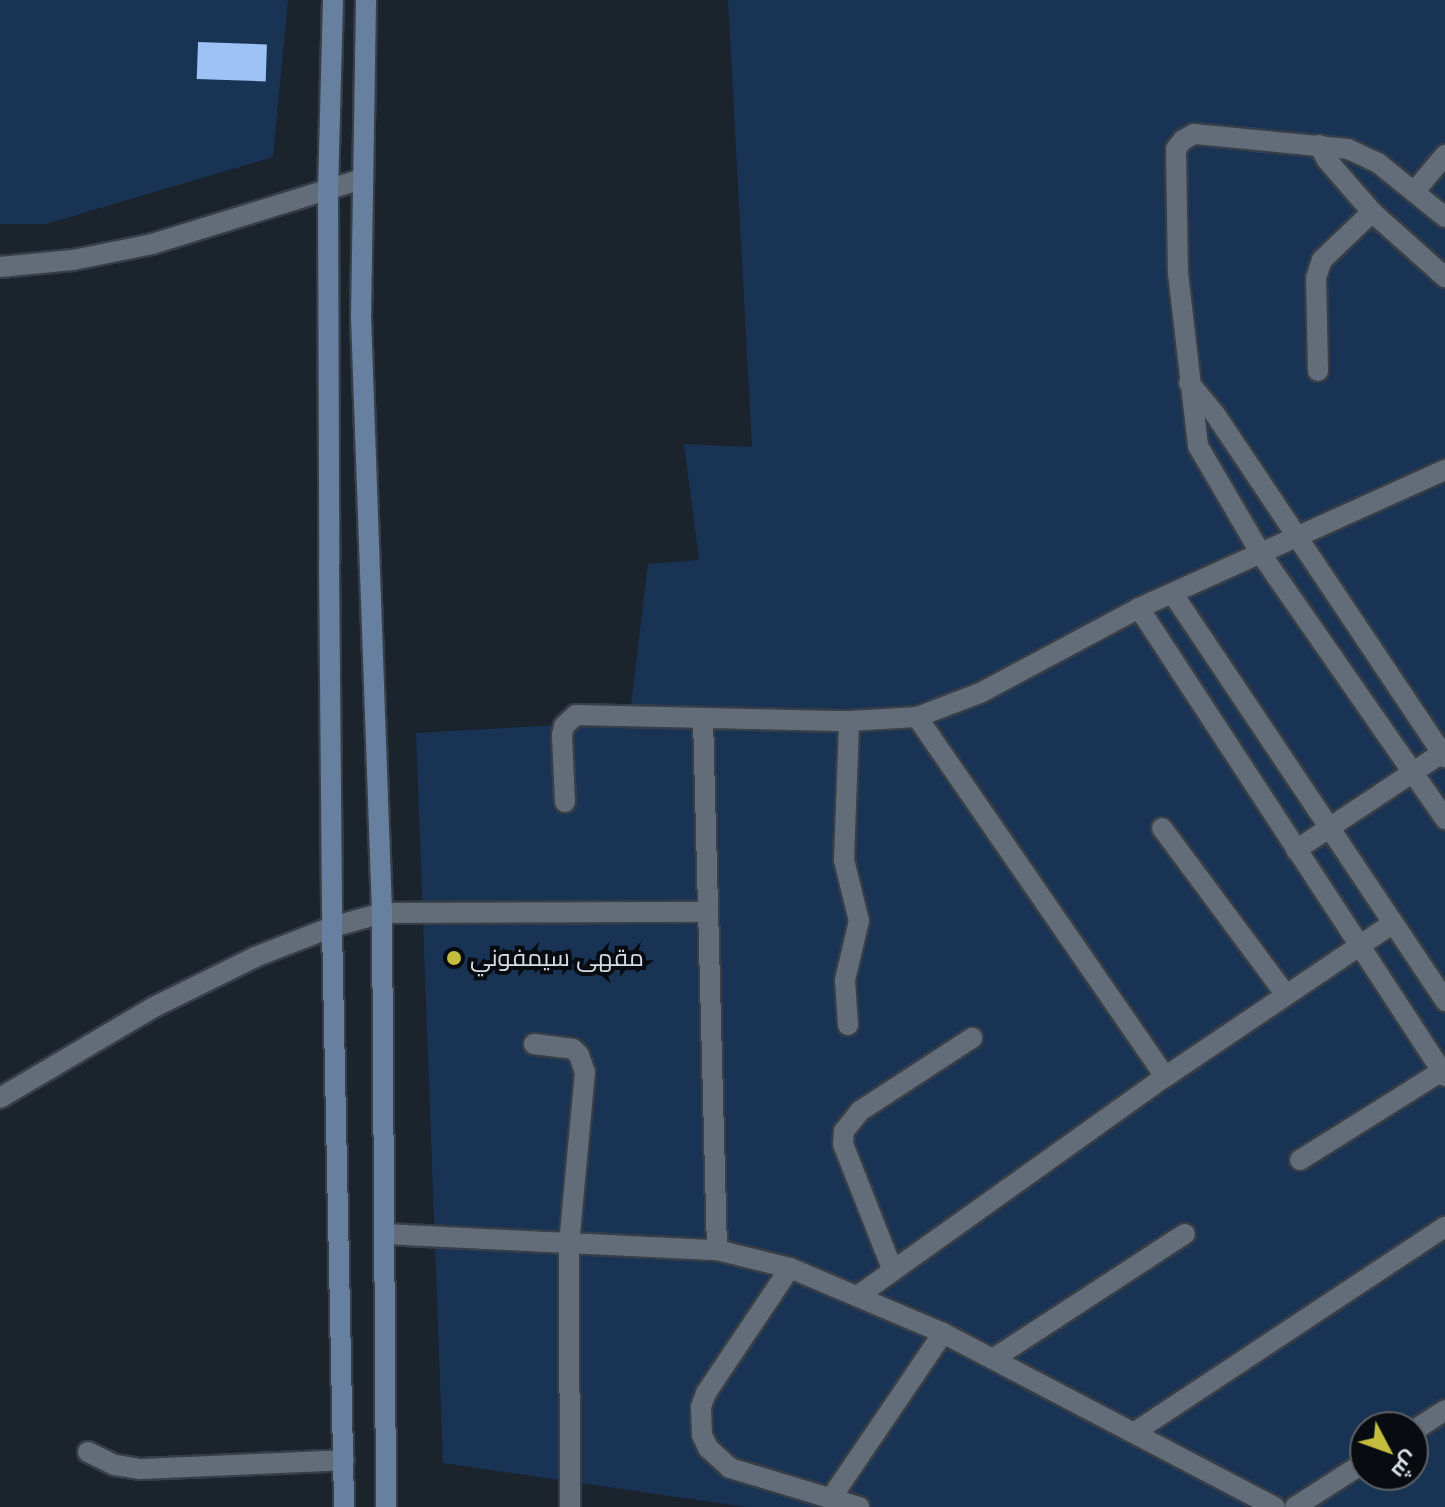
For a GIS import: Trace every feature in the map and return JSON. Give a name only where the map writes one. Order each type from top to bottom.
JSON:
[{"type":"main road","points":[[333,0],[328,192],[332,927],[344,1507]]},
{"type":"main road","points":[[366,0],[361,317],[382,913],[386,1507]]},
{"type":"street","points":[[1445,217],[1363,154],[1319,145],[1194,134],[1183,140],[1176,149],[1178,273],[1198,446],[1261,554],[1445,819]]},
{"type":"street","points":[[1319,145],[1327,160],[1372,212],[1445,277]]},
{"type":"street","points":[[1415,191],[1445,155]]},
{"type":"street","points":[[0,267],[73,260],[152,244],[362,179]]},
{"type":"street","points":[[1318,371],[1316,278],[1322,260],[1372,212]]},
{"type":"street","points":[[1189,383],[1215,414],[1443,755],[1296,850]]},
{"type":"street","points":[[565,802],[562,735],[564,726],[576,715],[849,721],[917,717],[980,693],[1139,608],[1445,470]]},
{"type":"street","points":[[1173,594],[1445,1001]]},
{"type":"street","points":[[1139,608],[1443,1074],[1300,1160]]},
{"type":"street","points":[[917,717],[1165,1077]]},
{"type":"street","points":[[703,718],[717,1250]]},
{"type":"street","points":[[848,1025],[845,980],[859,921],[844,860],[849,721]]},
{"type":"street","points":[[1162,828],[1286,995]]},
{"type":"street","points":[[0,1098],[154,1007],[255,957],[332,927],[382,913],[708,912]]},
{"type":"street","points":[[859,1295],[1165,1077],[1393,923]]},
{"type":"street","points":[[893,1271],[843,1144],[844,1131],[860,1111],[972,1038]]},
{"type":"street","points":[[534,1044],[573,1049],[579,1055],[585,1072],[569,1245],[570,1507]]},
{"type":"street","points":[[1135,1432],[1445,1227]]},
{"type":"street","points":[[384,1234],[717,1250],[790,1268],[943,1333],[1275,1507]]},
{"type":"street","points":[[993,1359],[1185,1234]]},
{"type":"street","points":[[790,1268],[706,1393],[701,1407],[702,1435],[718,1460],[730,1468],[859,1507]]},
{"type":"street","points":[[831,1498],[943,1333]]},
{"type":"street","points":[[88,1452],[115,1465],[141,1469],[344,1460]]},
{"type":"street","points":[[1295,1507],[1349,1472]]},
{"type":"shaded area","points":[[0,0],[288,0],[273,157],[46,224],[0,224]]},
{"type":"shaded area","points":[[728,0],[1445,0],[1445,1507],[746,1507],[443,1463],[416,733],[629,721],[648,564],[699,560],[684,444],[752,447]]},
{"type":"building","points":[[198,42],[267,44],[266,81],[197,79]]},
{"type":"place","name":"مقهى سيمفوني","points":[[454,958]]}]
